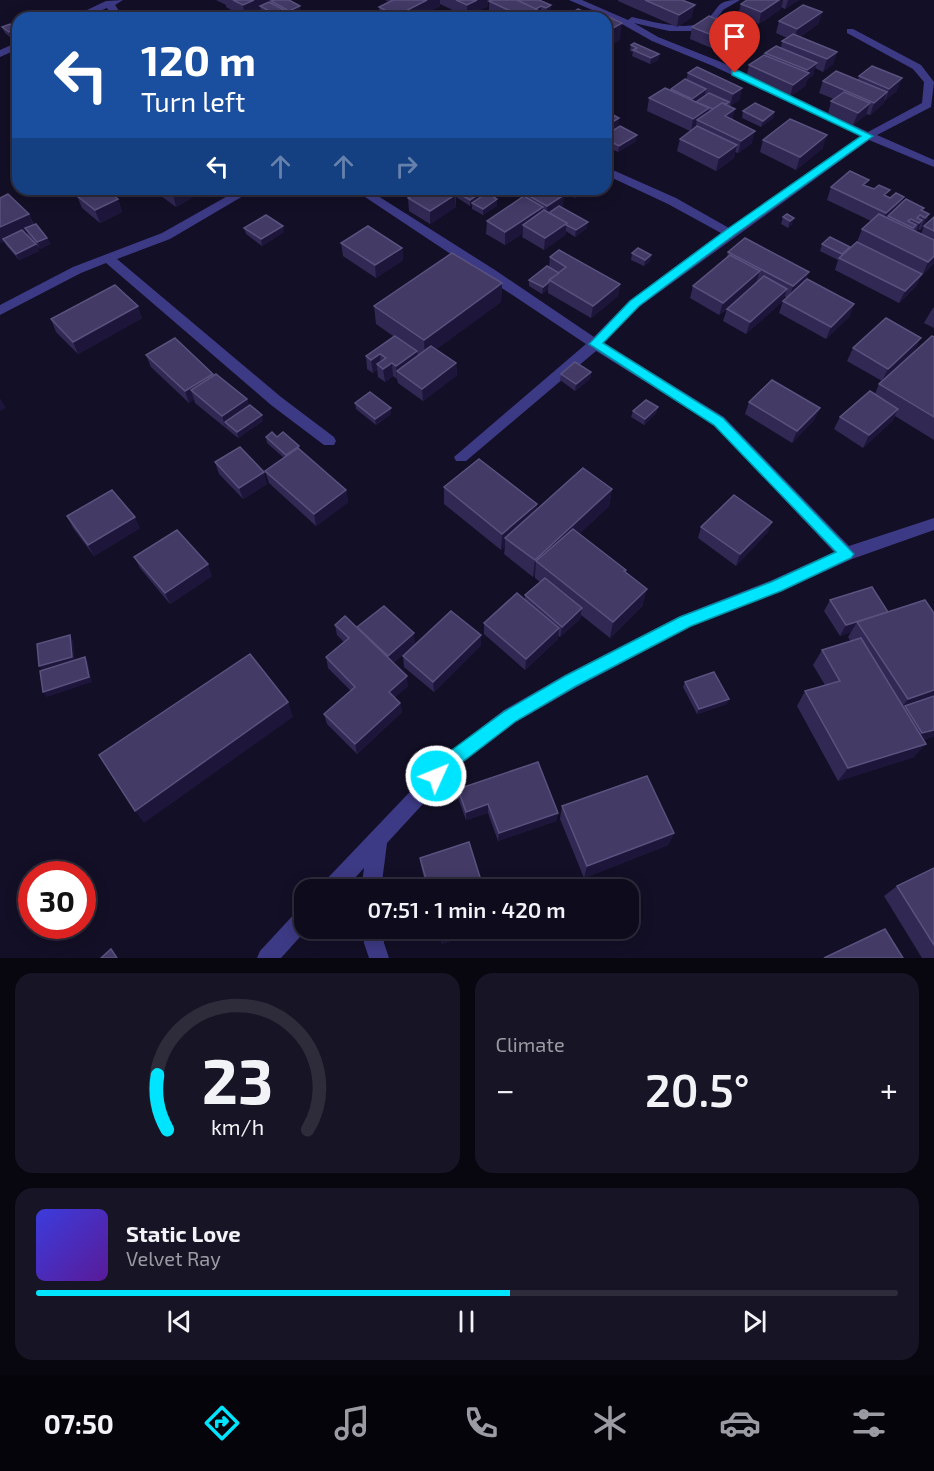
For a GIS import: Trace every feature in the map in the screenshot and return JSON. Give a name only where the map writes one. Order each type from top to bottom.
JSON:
[{"type":"street","points":[[574,0],[604,12]]},
{"type":"street","points":[[574,12],[596,0]]},
{"type":"street","points":[[616,17],[669,28],[694,28],[709,23],[720,8],[735,0]]},
{"type":"street","points":[[90,12],[114,2]]},
{"type":"street","points":[[612,15],[655,39],[717,64],[868,136],[934,164]]},
{"type":"street","points":[[460,457],[595,344],[634,304],[868,136],[927,105],[929,82],[917,67],[850,31]]},
{"type":"street","points":[[612,173],[672,201],[730,233]]},
{"type":"street","points":[[0,311],[77,270],[166,236],[238,195]]},
{"type":"street","points":[[368,195],[491,273],[595,344],[718,421],[846,554]]},
{"type":"street","points":[[108,258],[276,401],[329,441]]},
{"type":"street","points":[[340,879],[451,761],[510,716],[571,681],[686,621],[776,586],[846,554],[934,524]]},
{"type":"street","points":[[372,879],[378,838]]},
{"type":"street","points":[[267,958],[294,929]]},
{"type":"street","points":[[374,939],[379,958]]},
{"type":"building","points":[[233,0],[254,0],[243,5]]},
{"type":"building","points":[[289,0],[300,6],[289,11],[271,1]]},
{"type":"building","points":[[393,0],[427,0],[404,12],[388,12],[379,7]]},
{"type":"building","points":[[456,0],[477,0],[467,5]]},
{"type":"building","points":[[517,0],[537,9],[532,12],[512,12],[489,1]]},
{"type":"building","points":[[517,0],[539,0],[551,5],[536,9]]},
{"type":"building","points":[[645,0],[682,0],[695,5],[679,15]]},
{"type":"building","points":[[747,0],[779,0],[761,12],[741,4]]},
{"type":"building","points":[[269,2],[286,11],[271,12],[260,6]]},
{"type":"building","points":[[803,5],[822,12],[797,29],[779,21]]},
{"type":"building","points":[[709,16],[735,27],[719,38],[692,27]]},
{"type":"building","points":[[612,18],[622,23],[612,29]]},
{"type":"building","points":[[10,24],[12,31],[9,32],[2,27]]},
{"type":"building","points":[[793,34],[837,52],[827,59],[782,41]]},
{"type":"building","points":[[634,43],[659,54],[651,58],[633,50],[637,48],[631,45]]},
{"type":"building","points":[[776,46],[817,63],[807,70],[765,53]]},
{"type":"building","points":[[764,55],[809,73],[793,85],[749,65]]},
{"type":"building","points":[[872,66],[902,78],[889,89],[859,76]]},
{"type":"building","points":[[697,67],[742,88],[733,94],[688,73]]},
{"type":"building","points":[[836,71],[887,92],[874,103],[823,81]]},
{"type":"building","points":[[685,79],[706,89],[692,99],[671,89]]},
{"type":"building","points":[[665,88],[709,108],[693,119],[649,98]]},
{"type":"building","points":[[844,92],[870,103],[858,113],[831,101]]},
{"type":"building","points":[[709,93],[729,102],[722,103],[713,109],[696,102]]},
{"type":"building","points":[[722,103],[735,109],[725,116],[755,131],[741,141],[697,120]]},
{"type":"building","points":[[755,103],[774,112],[763,121],[743,111]]},
{"type":"building","points":[[612,114],[619,118],[612,122]]},
{"type":"building","points":[[790,119],[827,135],[800,157],[763,140]]},
{"type":"building","points":[[620,126],[637,135],[619,146],[612,142],[612,131]]},
{"type":"building","points":[[697,126],[737,145],[719,158],[680,139]]},
{"type":"building","points":[[850,171],[869,180],[863,185],[874,189],[879,185],[890,190],[884,195],[890,198],[896,193],[904,197],[886,213],[831,187]]},
{"type":"building","points":[[8,194],[29,214],[0,227],[0,198]]},
{"type":"building","points":[[113,195],[118,199],[95,210],[77,196]]},
{"type":"building","points":[[413,195],[455,195],[430,211],[408,198]]},
{"type":"building","points":[[461,195],[477,195],[470,200]]},
{"type":"building","points":[[484,195],[490,195],[497,199],[483,209],[472,203]]},
{"type":"building","points":[[527,195],[564,195],[547,206]]},
{"type":"building","points":[[524,196],[543,207],[505,232],[487,221]]},
{"type":"building","points":[[906,199],[924,208],[921,210],[929,214],[925,218],[920,215],[917,218],[922,220],[919,223],[911,219],[908,221],[916,225],[913,228],[888,216]]},
{"type":"building","points":[[559,206],[588,222],[576,230],[566,225],[567,223],[549,213]]},
{"type":"building","points":[[544,210],[567,223],[545,238],[523,225]]},
{"type":"building","points":[[787,214],[794,218],[790,221],[783,217]]},
{"type":"building","points":[[879,214],[934,240],[934,256],[928,262],[862,229]]},
{"type":"building","points":[[266,215],[283,226],[261,239],[244,228]]},
{"type":"building","points":[[934,217],[934,231],[924,226]]},
{"type":"building","points":[[36,224],[47,238],[37,242],[25,228]]},
{"type":"building","points":[[368,226],[402,248],[375,265],[341,243]]},
{"type":"building","points":[[22,230],[36,244],[16,254],[3,239]]},
{"type":"building","points":[[830,237],[850,247],[842,254],[822,244]]},
{"type":"building","points":[[745,238],[809,272],[793,286],[728,252]]},
{"type":"building","points":[[857,242],[922,274],[905,291],[839,258]]},
{"type":"building","points":[[638,248],[651,255],[645,260],[632,253]]},
{"type":"building","points":[[559,250],[620,284],[593,306],[549,280],[566,267],[550,257]]},
{"type":"building","points":[[452,253],[502,283],[424,340],[374,306]]},
{"type":"building","points":[[730,255],[760,271],[723,303],[693,286]]},
{"type":"building","points":[[547,266],[559,273],[543,287],[529,280]]},
{"type":"building","points":[[764,276],[787,289],[750,322],[727,309]]},
{"type":"building","points":[[807,279],[854,304],[831,327],[783,301]]},
{"type":"building","points":[[115,285],[138,306],[73,342],[51,319]]},
{"type":"building","points":[[886,318],[921,338],[888,369],[853,348]]},
{"type":"building","points":[[395,336],[417,351],[396,366],[392,363],[383,369],[377,364],[386,358],[380,354],[371,360],[366,356]]},
{"type":"building","points":[[932,336],[934,337],[934,417],[879,384]]},
{"type":"building","points":[[175,338],[213,374],[185,391],[146,355]]},
{"type":"building","points":[[431,346],[456,363],[422,389],[397,371]]},
{"type":"building","points":[[575,362],[591,372],[576,384],[561,374]]},
{"type":"building","points":[[216,374],[247,399],[222,416],[191,390]]},
{"type":"building","points":[[772,380],[820,408],[797,431],[749,402]]},
{"type":"building","points":[[870,391],[898,409],[869,435],[840,417]]},
{"type":"building","points":[[370,392],[391,408],[375,419],[355,403]]},
{"type":"building","points":[[646,400],[658,407],[645,419],[633,411]]},
{"type":"building","points":[[250,405],[262,415],[237,432],[225,422]]},
{"type":"building","points":[[272,432],[277,437],[283,432],[299,446],[286,455],[266,437]]},
{"type":"building","points":[[240,447],[264,472],[239,488],[215,462]]},
{"type":"building","points":[[298,448],[346,490],[314,514],[265,471]]},
{"type":"building","points":[[479,459],[537,504],[502,534],[444,487]]},
{"type":"building","points":[[583,468],[612,489],[535,560],[505,538]]},
{"type":"building","points":[[112,490],[135,517],[88,545],[67,516]]},
{"type":"building","points":[[734,495],[772,522],[740,554],[701,527]]},
{"type":"building","points":[[573,529],[647,589],[613,622],[536,561]]},
{"type":"building","points":[[177,530],[208,564],[165,593],[134,557]]},
{"type":"building","points":[[545,578],[582,608],[562,627],[525,595]]},
{"type":"building","points":[[872,587],[888,612],[846,625],[830,600]]},
{"type":"building","points":[[517,593],[559,628],[526,659],[484,623]]},
{"type":"building","points":[[925,600],[934,613],[934,690],[908,699],[857,622]]},
{"type":"building","points":[[384,606],[414,633],[388,656],[357,627]]},
{"type":"building","points":[[451,611],[481,635],[433,682],[403,656]]},
{"type":"building","points":[[345,616],[407,676],[389,692],[400,703],[355,744],[324,714],[355,687],[326,657],[349,638],[335,625]]},
{"type":"building","points":[[70,635],[72,657],[39,666],[37,644]]},
{"type":"building","points":[[861,638],[926,744],[848,768],[805,691],[840,681],[822,650]]},
{"type":"building","points":[[250,654],[288,702],[135,811],[99,755]]},
{"type":"building","points":[[85,657],[89,677],[43,692],[40,671]]},
{"type":"building","points":[[714,672],[729,699],[699,709],[685,682]]},
{"type":"building","points":[[934,696],[934,730],[922,733],[905,706]]},
{"type":"building","points":[[538,762],[558,813],[499,833],[488,804],[466,812],[458,789]]},
{"type":"building","points":[[647,776],[674,833],[587,866],[562,806]]},
{"type":"building","points":[[469,842],[481,879],[426,879],[420,858]]},
{"type":"building","points":[[934,868],[934,945],[897,886]]},
{"type":"building","points":[[885,929],[903,958],[824,958]]},
{"type":"building","points":[[111,949],[117,958],[101,958]]},
{"type":"route","points":[[436,776],[451,761],[510,716],[571,681],[686,621],[776,586],[846,554],[718,421],[595,344],[634,304],[868,136],[735,73]]}]
